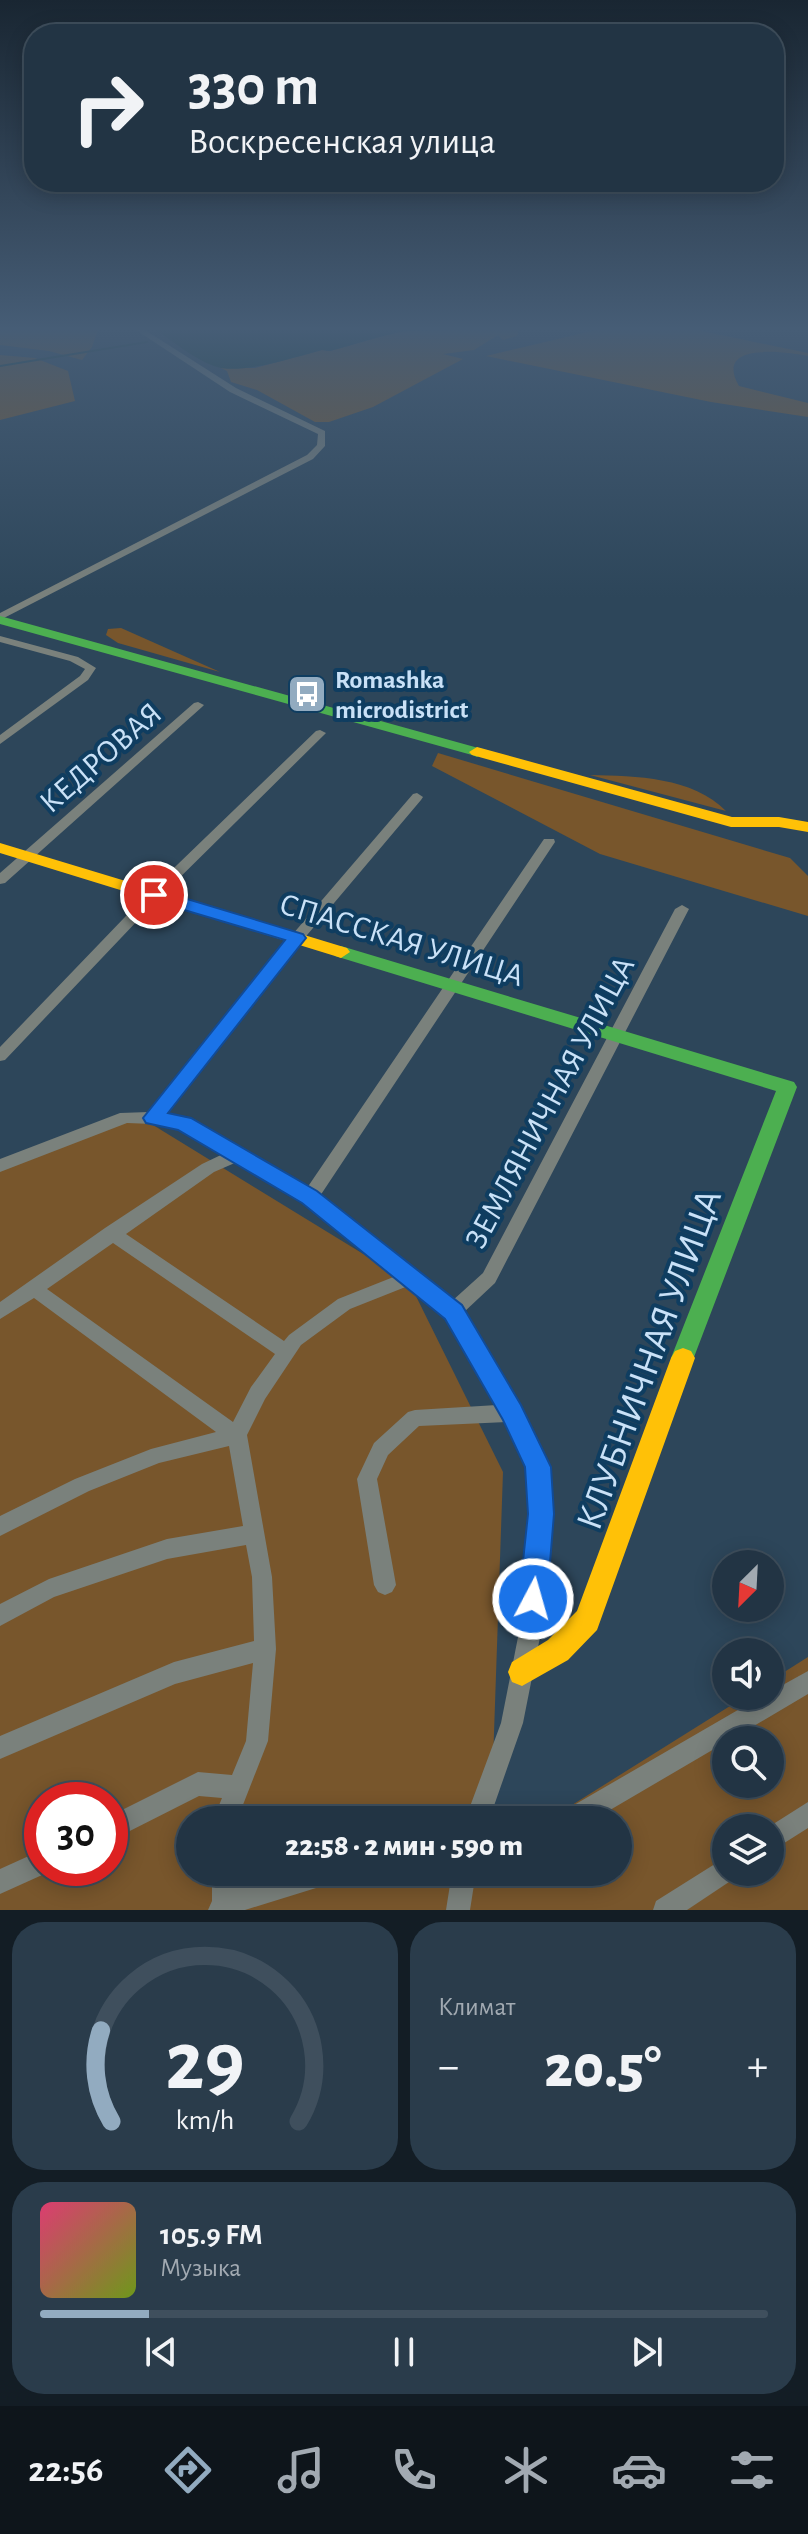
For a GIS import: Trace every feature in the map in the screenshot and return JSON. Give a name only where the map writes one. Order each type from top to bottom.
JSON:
[{"type":"street","points":[[0,619],[310,457],[321,446],[322,433],[293,419]]},
{"type":"street","points":[[0,619],[731,822],[779,822],[808,827]]},
{"type":"street","points":[[0,639],[74,659],[91,668],[84,678],[0,741]]},
{"type":"street","name":"КЕДРОВАЯ","points":[[0,880],[198,705]]},
{"type":"street","points":[[0,1056],[154,895],[320,733]]},
{"type":"street","points":[[153,1118],[297,938],[417,797]]},
{"type":"street","points":[[310,1197],[549,842]]},
{"type":"street","name":"СПАССКАЯ УЛИЦА","points":[[0,848],[787,1087]]},
{"type":"street","name":"ЗЕМЛЯНИЧНАЯ УЛИЦА","points":[[453,1312],[489,1278],[682,909]]},
{"type":"street","name":"КЛУБНИЧНАЯ УЛИЦА","points":[[522,1672],[547,1662],[567,1645],[587,1620],[707,1292],[787,1087]]},
{"type":"street","points":[[0,1166],[126,1117],[184,1124],[310,1197],[453,1312],[512,1413],[538,1467],[541,1514],[531,1627],[512,1723],[482,1806]]},
{"type":"street","points":[[0,1312],[208,1168],[235,1156]]},
{"type":"street","points":[[111,1233],[286,1352]]},
{"type":"street","points":[[230,1806],[257,1741],[265,1649],[262,1577],[237,1435],[258,1393],[295,1340],[344,1304],[413,1277]]},
{"type":"street","points":[[33,1288],[237,1435]]},
{"type":"street","points":[[385,1585],[367,1479],[381,1449],[415,1418],[512,1413]]},
{"type":"street","points":[[0,1526],[82,1485],[158,1455],[237,1435]]},
{"type":"street","points":[[0,1616],[49,1589],[167,1549],[255,1534]]},
{"type":"street","points":[[0,1748],[174,1673],[265,1649]]},
{"type":"street","points":[[594,1806],[808,1682]]},
{"type":"street","points":[[128,1820],[198,1784],[237,1787]]},
{"type":"street","points":[[784,1830],[808,1814]]},
{"type":"street","points":[[0,1882],[24,1871]]},
{"type":"street","points":[[665,1910],[712,1878]]},
{"type":"street","points":[[223,1886],[222,1907],[286,1886]]},
{"type":"street","points":[[458,1910],[462,1886]]},
{"type":"shaded area","points":[[310,419],[337,419],[329,422]]},
{"type":"shaded area","points":[[121,628],[220,672],[118,643],[106,635],[108,629]]},
{"type":"shaded area","points":[[438,753],[790,858],[808,876],[808,916],[600,854],[432,766]]},
{"type":"shaded area","points":[[590,775],[645,778],[681,785],[713,800],[726,811]]},
{"type":"shaded area","points":[[140,1117],[409,1282],[503,1472],[491,1806],[176,1806],[176,1886],[632,1886],[632,1806],[570,1806],[724,1710],[784,1710],[784,1672],[808,1657],[808,1910],[0,1910],[0,1165]]},
{"type":"traffic: fast","points":[[0,620],[477,752]]},
{"type":"traffic: fast","points":[[341,952],[787,1087],[683,1358]]},
{"type":"traffic: slow","points":[[477,752],[731,822],[779,822],[808,827]]},
{"type":"traffic: slow","points":[[0,848],[341,952]]},
{"type":"traffic: slow","points":[[522,1672],[558,1650],[587,1620],[683,1358]]},
{"type":"place","name":"Romashka microdistrict","points":[[307,694]]},
{"type":"route","points":[[154,895],[297,938],[153,1118],[184,1124],[310,1197],[453,1312],[512,1413],[538,1467],[541,1514],[533,1599]]}]
